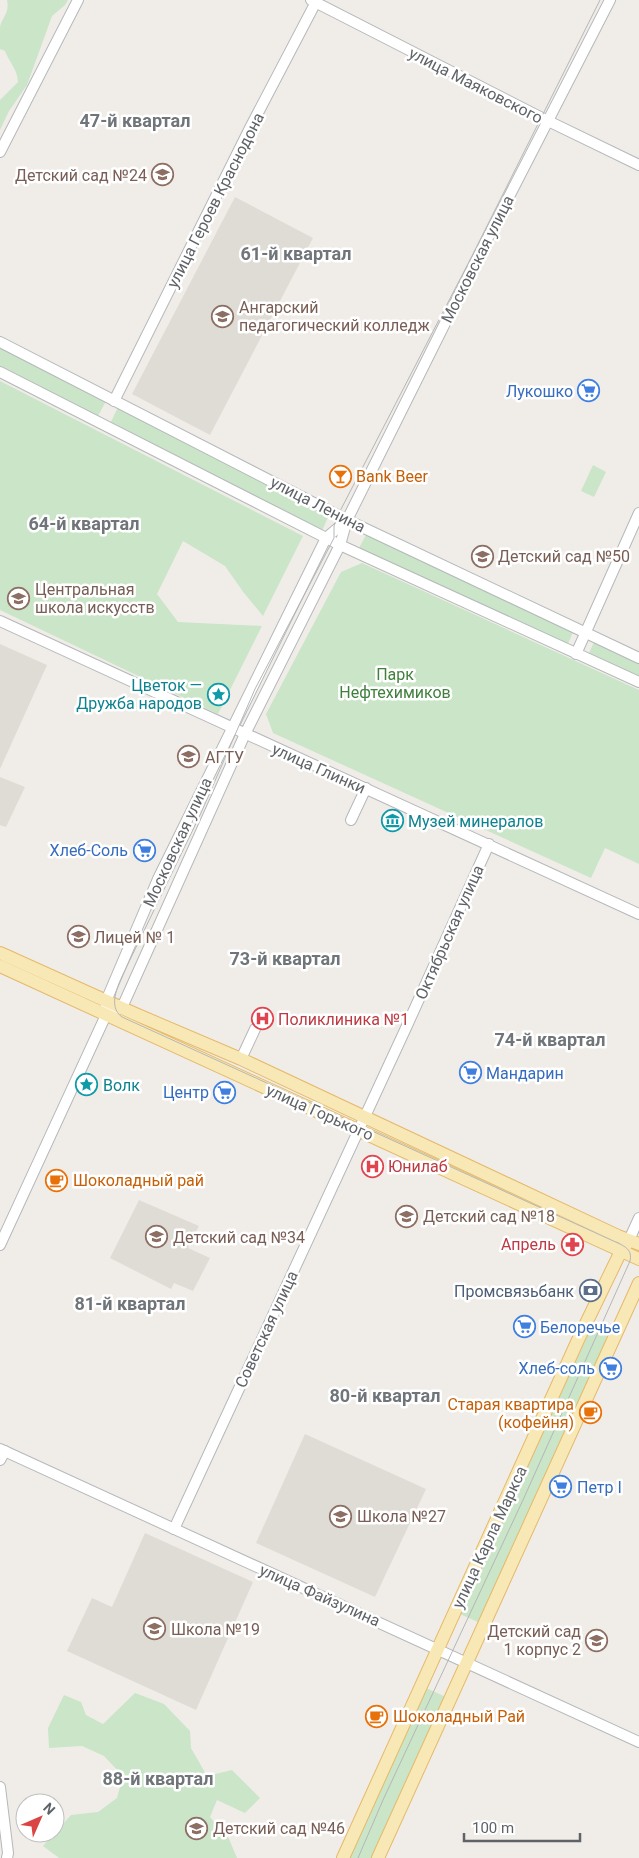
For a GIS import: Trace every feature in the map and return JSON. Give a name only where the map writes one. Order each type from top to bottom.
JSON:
[{"type":"main road","name":"улица Горького","points":[[0,953],[241,1059],[361,1123]]},
{"type":"main road","name":"улица Горького","points":[[0,966],[106,1015],[361,1123],[630,1245],[639,1258]]},
{"type":"main road","name":"улица Карла Маркса","points":[[342,1858],[578,1340],[630,1245]]},
{"type":"main road","name":"улица Карла Маркса","points":[[378,1858],[639,1283]]},
{"type":"street","points":[[0,152],[78,0]]},
{"type":"street","name":"Московская улица","points":[[120,1007],[124,1002],[245,734],[340,545],[348,520],[479,255],[610,0]]},
{"type":"street","name":"улица Маяковского","points":[[314,1],[547,121],[639,165]]},
{"type":"street","name":"улица Героев Краснодона","points":[[114,400],[314,1]]},
{"type":"street","name":"улица Ленина","points":[[0,342],[348,520],[639,658]]},
{"type":"street","name":"улица Ленина","points":[[0,372],[340,545],[639,682]]},
{"type":"street","points":[[576,654],[639,512]]},
{"type":"street","name":"Московская улица","points":[[0,1244],[106,1015],[106,1001],[158,879],[231,727],[326,538],[348,520]]},
{"type":"street","name":"улица Глинки","points":[[0,621],[639,914]]},
{"type":"street","points":[[351,820],[366,788]]},
{"type":"street","name":"Октябрьская улица","points":[[361,1123],[489,844]]},
{"type":"street","points":[[106,1015],[120,1007]]},
{"type":"street","points":[[241,1059],[255,1029]]},
{"type":"street","name":"Советская улица","points":[[174,1529],[361,1123]]},
{"type":"street","name":"улица Карла Маркса","points":[[630,1245],[639,1218]]},
{"type":"street","name":"улица Файзулина","points":[[2,1453],[174,1529],[639,1742]]},
{"type":"street","points":[[0,1787],[7,1858]]},
{"type":"shaded area","name":"Ангарский педагогический колледж","points":[[235,197],[313,238],[210,435],[132,394]]},
{"type":"shaded area","points":[[0,644],[47,665],[0,769]]},
{"type":"shaded area","points":[[0,777],[25,787],[6,827],[0,825]]},
{"type":"shaded area","name":"Детский сад №34","points":[[139,1200],[199,1226],[188,1248],[210,1258],[193,1291],[174,1283],[171,1289],[110,1258]]},
{"type":"shaded area","name":"Школа №27","points":[[305,1434],[426,1489],[375,1597],[256,1543]]},
{"type":"shaded area","name":"Школа №19","points":[[145,1533],[253,1582],[196,1710],[67,1651],[92,1598],[112,1607]]},
{"type":"green space","points":[[7,0],[68,0],[52,16],[27,85],[9,111],[0,130],[0,100],[18,82],[15,69],[5,51],[0,49],[0,27],[7,12]]},
{"type":"green space","points":[[0,348],[106,401],[98,416],[0,366]]},
{"type":"green space","points":[[0,381],[303,536],[263,616],[225,566],[183,541],[157,594],[178,622],[262,626],[218,714],[0,610]]},
{"type":"green space","points":[[118,407],[329,515],[322,531],[111,422]]},
{"type":"green space","points":[[593,465],[606,472],[594,497],[581,491]]},
{"type":"green space","points":[[367,533],[573,632],[568,644],[359,548]]},
{"type":"green space","name":"Парк Нефтехимиков","points":[[362,563],[639,690],[639,864],[605,848],[591,878],[273,733],[266,714],[341,572]]},
{"type":"green space","points":[[594,642],[639,663],[639,676],[589,653]]},
{"type":"green space","points":[[592,1326],[610,1334],[480,1623],[460,1614]]},
{"type":"green space","points":[[426,1688],[446,1697],[372,1858],[349,1858]]},
{"type":"green space","points":[[135,1693],[164,1704],[190,1731],[191,1748],[207,1776],[232,1770],[260,1798],[245,1813],[217,1800],[210,1817],[229,1839],[237,1858],[59,1858],[43,1846],[46,1843],[65,1843],[65,1822],[71,1815],[98,1812],[117,1798],[123,1776],[104,1756],[82,1746],[49,1748],[48,1728],[64,1695],[81,1702],[86,1715],[103,1724]]},
{"type":"tram line","points":[[358,1858],[383,1800],[523,1500],[630,1261],[630,1253],[620,1244],[122,1017],[117,1012],[115,1000],[121,980],[201,813],[255,689],[334,538],[334,526],[338,515],[472,256],[600,0]]},
{"type":"place","name":"Детский сад №24","points":[[163,175]]},
{"type":"place","name":"Ангарский педагогический колледж","points":[[223,316]]},
{"type":"place","name":"Лукошко","points":[[589,391]]},
{"type":"place","name":"Bank Beer","points":[[340,476]]},
{"type":"place","name":"Детский сад №50","points":[[482,556]]},
{"type":"place","name":"Центральная школа искусств","points":[[19,598]]},
{"type":"place","name":"Цветок — Дружба народов","points":[[218,694]]},
{"type":"place","name":"АГТУ","points":[[189,757]]},
{"type":"place","name":"Музей минералов","points":[[392,821]]},
{"type":"place","name":"Хлеб-Соль","points":[[144,850]]},
{"type":"place","name":"Лицей № 1","points":[[78,937]]},
{"type":"place","name":"Поликлиника №1","points":[[262,1019]]},
{"type":"place","name":"Мандарин","points":[[470,1073]]},
{"type":"place","name":"Волк","points":[[87,1085]]},
{"type":"place","name":"Центр","points":[[225,1092]]},
{"type":"place","name":"Юнилаб","points":[[372,1166]]},
{"type":"place","name":"Шоколадный рай","points":[[57,1180]]},
{"type":"place","name":"Детский сад №18","points":[[407,1216]]},
{"type":"place","name":"Детский сад №34","points":[[157,1237]]},
{"type":"place","name":"Апрель","points":[[572,1244]]},
{"type":"place","name":"Промсвязьбанк","points":[[590,1291]]},
{"type":"place","name":"Белоречье","points":[[524,1327]]},
{"type":"place","name":"Хлеб-соль","points":[[611,1368]]},
{"type":"place","name":"Старая квартира (кофейня)","points":[[590,1413]]},
{"type":"place","name":"Петр I","points":[[561,1487]]},
{"type":"place","name":"Школа №27","points":[[341,1516]]},
{"type":"place","name":"Школа №19","points":[[155,1629]]},
{"type":"place","name":"Детский сад 1 корпус 2","points":[[597,1640]]},
{"type":"place","name":"Шоколадный Рай","points":[[377,1716]]},
{"type":"place","name":"Детский сад №46","points":[[197,1828]]},
{"type":"district","name":"47-й квартал","points":[[135,121]]},
{"type":"district","name":"61-й квартал","points":[[296,254]]},
{"type":"district","name":"64-й квартал","points":[[84,524]]},
{"type":"district","name":"73-й квартал","points":[[285,959]]},
{"type":"district","name":"74-й квартал","points":[[550,1040]]},
{"type":"district","name":"81-й квартал","points":[[130,1304]]},
{"type":"district","name":"80-й квартал","points":[[385,1396]]},
{"type":"district","name":"88-й квартал","points":[[158,1779]]}]
